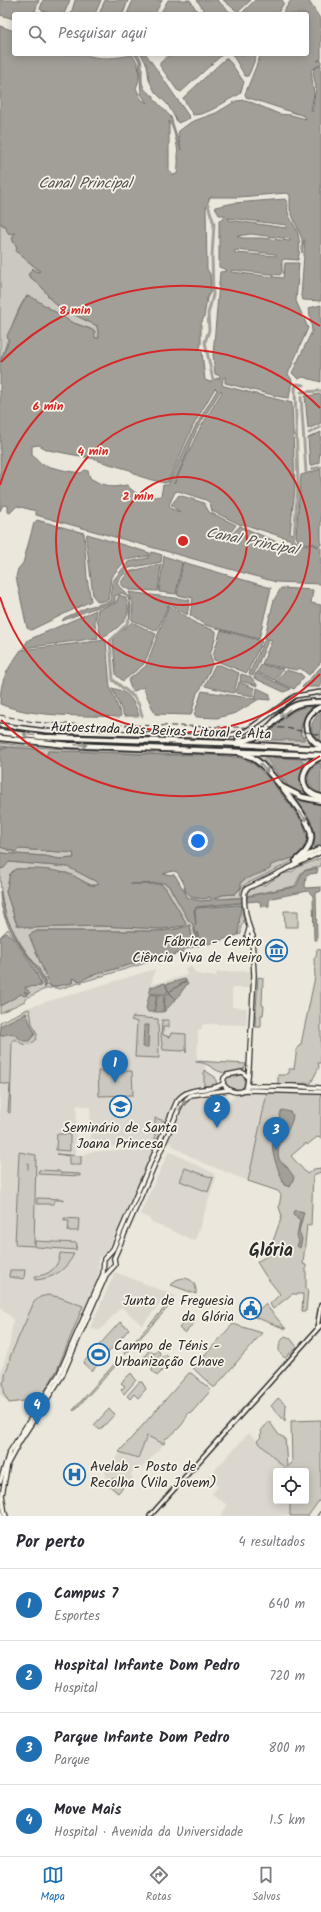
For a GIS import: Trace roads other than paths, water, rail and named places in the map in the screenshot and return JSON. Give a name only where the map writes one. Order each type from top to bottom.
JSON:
[{"type":"highway","points":[[222,743],[246,741],[262,733],[282,714],[295,705],[306,702],[321,702]]},
{"type":"highway","points":[[321,708],[311,714],[306,726],[310,738],[321,748]]},
{"type":"highway","name":"Autoestrada das Beiras Litoral e Alta","points":[[0,732],[43,736],[321,748]]},
{"type":"highway","name":"Autoestrada das Beiras Litoral e Alta","points":[[0,738],[52,744],[218,750],[321,756]]},
{"type":"highway","points":[[218,750],[252,757],[261,764],[304,816],[311,830],[311,838],[308,849],[296,861]]},
{"type":"highway","points":[[321,756],[307,766],[303,778],[305,786],[310,793],[321,797]]},
{"type":"highway","points":[[279,785],[302,798],[321,801]]},
{"type":"main road","points":[[289,866],[321,848]]},
{"type":"main road","points":[[245,1090],[248,1077],[254,972],[252,944],[244,895],[248,887],[289,866],[321,852]]},
{"type":"main road","points":[[0,1482],[9,1453],[59,1374],[103,1274],[103,1260],[108,1256],[116,1243],[178,1100],[190,1091],[217,1088],[223,1084],[224,1078],[227,1075],[242,1072],[248,1066]]},
{"type":"main road","points":[[242,1072],[248,1077]]},
{"type":"main road","points":[[223,1084],[228,1090]]},
{"type":"main road","points":[[247,1086],[292,1086],[321,1088]]},
{"type":"main road","points":[[3,1515],[3,1489],[8,1463],[20,1441],[62,1376],[106,1275],[115,1263],[114,1258],[181,1104],[191,1095],[228,1090],[235,1092],[245,1090],[321,1092]]},
{"type":"main road","points":[[108,1256],[114,1258]]},
{"type":"main road","points":[[104,1266],[110,1268]]},
{"type":"main road","points":[[0,1506],[3,1515]]},
{"type":"street","points":[[0,725],[47,731],[224,737],[246,731],[295,696],[321,692]]},
{"type":"street","points":[[317,1328],[321,1304]]},
{"type":"street","points":[[151,1516],[321,1325]]},
{"type":"water","points":[[0,0],[39,0],[35,11],[38,12],[12,12],[12,18],[0,15]]},
{"type":"water","points":[[43,0],[70,0],[65,12],[46,12],[40,9]]},
{"type":"water","points":[[75,0],[101,0],[96,12],[72,12]]},
{"type":"water","points":[[105,0],[128,0],[124,12],[100,12]]},
{"type":"water","points":[[133,0],[162,0],[156,12],[128,12]]},
{"type":"water","points":[[168,0],[190,0],[198,12],[161,12]]},
{"type":"water","points":[[197,0],[217,0],[230,12],[205,12]]},
{"type":"water","points":[[223,0],[251,0],[238,12]]},
{"type":"water","points":[[255,0],[282,0],[284,3],[278,12],[243,12]]},
{"type":"water","name":"Canal Principal","points":[[291,0],[308,0],[321,20],[321,59],[317,61],[321,60],[321,64],[311,70],[314,94],[311,109],[312,112],[316,87],[313,73],[314,69],[321,65],[321,301],[303,300],[301,297],[305,240],[302,253],[302,239],[290,210],[290,195],[287,193],[239,197],[210,197],[206,208],[207,269],[210,274],[211,291],[207,298],[204,317],[201,324],[201,345],[199,350],[202,352],[205,380],[210,382],[217,378],[219,379],[220,376],[215,374],[213,355],[220,272],[227,270],[219,267],[219,221],[223,219],[225,215],[219,215],[215,207],[234,203],[285,199],[288,204],[287,208],[289,215],[299,237],[298,260],[282,260],[282,272],[280,275],[232,270],[231,272],[283,278],[285,263],[299,263],[296,301],[308,328],[288,374],[292,380],[289,398],[225,383],[225,377],[223,378],[222,384],[224,386],[292,403],[295,488],[290,533],[294,534],[294,539],[300,544],[312,544],[321,548],[321,584],[276,582],[36,515],[36,511],[17,506],[10,513],[8,512],[8,506],[3,505],[0,511],[0,362],[9,340],[7,336],[24,300],[27,296],[30,296],[71,322],[95,331],[95,338],[99,338],[97,326],[59,307],[51,300],[42,287],[28,275],[33,268],[35,271],[40,271],[18,253],[16,250],[17,247],[12,239],[15,233],[9,234],[6,229],[7,227],[0,223],[0,26],[12,30],[12,56],[89,56],[108,58],[133,56],[137,62],[139,71],[139,80],[136,88],[141,99],[147,103],[141,94],[139,61],[136,56],[139,56],[142,66],[142,83],[147,92],[154,96],[154,99],[171,117],[181,150],[178,134],[179,131],[191,122],[216,113],[236,101],[246,100],[279,114],[291,115],[306,119],[304,116],[246,97],[245,94],[260,56],[309,56],[309,12],[283,12]],"holes":[[[169,121],[172,126],[177,147],[178,168],[177,174],[173,175],[169,170]],[[228,218],[286,225],[286,228],[229,220]],[[251,234],[290,239],[290,241],[242,238],[237,236]],[[235,250],[276,254],[276,256],[235,253]],[[215,388],[217,390],[195,427],[168,485],[163,485],[161,496],[142,496],[134,492],[127,485],[114,487],[99,483],[90,478],[88,471],[85,470],[81,473],[43,465],[32,455],[32,446],[39,445],[48,450],[96,459],[130,470],[139,476],[165,483],[168,482],[193,426]],[[221,390],[222,392],[199,430],[174,484],[197,429]],[[178,491],[206,500],[210,503],[212,511],[241,525],[243,524],[289,539],[292,542],[284,545],[240,526],[230,536],[222,531],[230,533],[236,525],[209,512],[204,503],[179,495],[171,505],[180,512],[170,508],[169,505],[175,492]]]},
{"type":"water","points":[[142,56],[147,56],[190,118],[178,123],[168,105],[155,92],[149,80],[147,65]]},
{"type":"water","points":[[168,56],[221,56],[181,92],[177,90],[160,66],[160,63]]},
{"type":"water","points":[[233,56],[256,56],[248,76],[245,76]]},
{"type":"water","points":[[226,58],[244,82],[240,94],[205,113],[193,115],[183,98]]},
{"type":"water","points":[[321,305],[321,382],[303,377],[298,379],[292,373],[312,331],[309,308]]},
{"type":"water","points":[[321,394],[321,423],[308,429],[305,396]]},
{"type":"water","points":[[321,432],[319,463],[310,466],[308,438]]},
{"type":"water","points":[[321,469],[321,545],[318,546],[312,543],[307,544],[298,541],[296,535],[301,475]]},
{"type":"water","points":[[37,520],[84,533],[87,578],[91,601],[31,630],[27,628],[16,577],[18,569],[23,563],[34,523]]},
{"type":"water","points":[[87,534],[150,553],[148,556],[126,560],[111,577],[108,600],[98,602],[93,596],[86,539]]},
{"type":"water","points":[[152,552],[162,555],[161,562],[129,568],[117,582],[119,587],[128,595],[131,605],[130,619],[129,601],[126,595],[122,593],[115,596],[115,602],[89,610],[62,621],[64,618],[88,607],[108,602],[110,600],[112,582],[128,562],[148,558]]},
{"type":"water","points":[[164,556],[182,562],[176,594],[159,592]]},
{"type":"water","points":[[183,562],[271,588],[259,639],[205,625],[190,615],[193,598],[177,595]]},
{"type":"water","points":[[161,564],[158,591],[129,590],[120,584],[128,572]]},
{"type":"water","points":[[281,588],[313,590],[311,603],[321,605],[321,662],[309,675],[300,668],[297,670],[262,664],[272,640],[264,639],[274,600]]},
{"type":"water","points":[[129,592],[190,600],[187,615],[169,603],[157,631],[132,620],[133,603]]},
{"type":"water","points":[[119,595],[125,597],[128,604],[126,617],[119,627],[101,638],[97,618],[98,609],[116,603]]},
{"type":"water","points":[[169,605],[197,624],[216,631],[210,655],[213,663],[197,693],[191,715],[155,714],[143,687],[132,692],[128,680],[146,666]]},
{"type":"water","points":[[96,610],[95,623],[98,638],[23,648],[28,640]]},
{"type":"water","points":[[132,622],[156,634],[144,664],[123,681],[116,675],[113,642],[115,637]]},
{"type":"water","points":[[221,630],[262,641],[247,673],[214,660],[213,655]]},
{"type":"water","points":[[106,640],[110,687],[121,715],[120,717],[43,714],[28,712],[0,704],[1,688],[5,675],[21,650]]},
{"type":"water","points":[[264,641],[268,641],[253,676],[249,674]]},
{"type":"water","points":[[215,665],[220,665],[239,673],[235,689],[237,690],[239,682],[254,688],[254,696],[256,696],[257,688],[270,694],[270,700],[259,699],[236,713],[217,718],[197,717],[194,715],[202,691],[256,699],[253,696],[236,693],[236,691],[233,693],[205,686]]},
{"type":"water","points":[[261,665],[283,669],[275,680],[257,672]]},
{"type":"water","points":[[321,667],[321,687],[302,687]]},
{"type":"water","points":[[286,670],[301,674],[304,677],[294,689],[276,681]]},
{"type":"water","points":[[256,673],[291,689],[284,692],[254,678]]},
{"type":"water","points":[[241,674],[251,677],[258,686],[240,681]]},
{"type":"water","points":[[112,688],[127,694],[133,701],[139,716],[124,716]]},
{"type":"water","points":[[313,706],[303,722],[300,734],[305,739],[304,740],[266,740],[270,733],[286,716],[299,709]]},
{"type":"water","points":[[321,713],[321,741],[312,731],[312,723]]},
{"type":"water","points":[[11,747],[31,749],[44,753],[46,757],[48,751],[63,751],[221,756],[241,758],[249,761],[263,772],[286,800],[304,825],[307,838],[303,849],[296,857],[271,865],[270,869],[244,880],[241,882],[241,887],[235,894],[222,895],[214,899],[240,898],[294,887],[297,885],[303,871],[318,868],[317,873],[310,874],[306,877],[305,886],[306,888],[321,887],[321,891],[316,893],[317,940],[314,940],[313,896],[308,891],[272,898],[269,901],[269,906],[261,907],[260,902],[257,901],[196,907],[194,910],[196,925],[195,910],[197,908],[241,906],[238,935],[208,944],[207,942],[200,944],[197,932],[198,945],[193,924],[189,921],[169,886],[164,883],[130,884],[160,884],[165,887],[185,921],[186,924],[183,926],[162,929],[99,926],[29,928],[17,925],[6,892],[10,874],[15,869],[58,871],[75,876],[90,885],[94,886],[99,883],[68,867],[9,862],[4,868],[0,869],[0,853],[45,856],[59,859],[74,858],[73,853],[19,849],[15,852],[0,847],[0,749]],"holes":[[[173,871],[177,872],[184,883],[187,893],[193,897],[201,899],[210,897],[212,900],[201,901],[188,898],[175,875],[163,874]]]},
{"type":"water","points":[[265,757],[301,759],[304,762],[300,779],[302,787],[308,795],[290,788]]},
{"type":"water","points":[[317,763],[321,763],[321,794],[312,788],[308,779],[309,772]]},
{"type":"water","points":[[294,799],[321,805],[321,844],[314,848],[315,840],[311,821],[308,815]]},
{"type":"water","points":[[0,891],[6,917],[22,947],[39,969],[46,984],[45,988],[40,975],[11,931],[5,919],[1,906]]},
{"type":"water","points":[[190,925],[193,947],[183,950],[183,952],[152,961],[146,960],[90,976],[81,981],[72,978],[72,983],[52,987],[50,986],[29,935],[37,931],[160,931],[177,929]]},
{"type":"water","points":[[6,933],[27,957],[37,974],[41,986],[25,987],[25,989],[27,989],[30,993],[28,994],[24,991],[27,995],[24,996],[21,994],[0,1006],[0,937]]},
{"type":"water","points":[[185,979],[188,983],[176,999],[169,992],[166,984]]},
{"type":"water","points":[[165,983],[168,992],[165,994],[151,994],[157,995],[154,1012],[148,1012],[146,1008],[151,987]]},
{"type":"water","points":[[169,993],[176,999],[164,1012],[165,995]]},
{"type":"water","points":[[157,995],[164,995],[163,1012],[155,1012]]},
{"type":"water","points":[[26,1013],[35,1034],[29,1041],[24,1041],[14,1034],[0,1036],[0,1026]]},
{"type":"water","points":[[144,1025],[149,1025],[148,1047],[143,1047]]},
{"type":"water","points":[[282,1110],[290,1112],[293,1115],[292,1121],[280,1144],[278,1155],[280,1161],[287,1167],[294,1177],[290,1187],[284,1185],[274,1158],[272,1147],[279,1132],[280,1115]]},
{"type":"water","points":[[295,1210],[304,1212],[299,1231],[302,1239],[300,1248],[297,1246],[299,1241],[297,1237],[300,1219],[294,1216],[293,1212]]},
{"type":"waterway","points":[[208,205],[214,224],[212,256],[213,295],[208,314],[209,330],[205,342],[213,380]]},
{"type":"waterway","points":[[294,537],[298,485],[295,388],[297,384],[304,385]]},
{"type":"waterway","points":[[301,392],[321,391]]},
{"type":"waterway","points":[[301,397],[306,472]]},
{"type":"waterway","points":[[309,433],[321,427]]},
{"type":"waterway","points":[[312,469],[321,467]]},
{"type":"waterway","points":[[129,619],[126,625],[110,641],[113,680],[134,697],[139,705],[142,716]]},
{"type":"waterway","points":[[28,1163],[28,1169]]},
{"type":"railway","points":[[0,715],[33,722],[64,724],[286,728],[321,735]]},
{"type":"railway","points":[[317,1516],[321,1510]]},
{"type":"place","name":"Fábrica - Centro Ciência Viva de Aveiro","points":[[277,950]]},
{"type":"place","name":"Campus 7","points":[[115,1083]]},
{"type":"place","name":"Seminário de Santa Joana Princesa","points":[[120,1106]]},
{"type":"place","name":"Hospital Infante Dom Pedro","points":[[217,1128]]},
{"type":"place","name":"Parque Infante Dom Pedro","points":[[276,1150]]},
{"type":"place","name":"Junta de Freguesia da Glória","points":[[250,1309]]},
{"type":"place","name":"Campo de Ténis - Urbanização Chave","points":[[98,1354]]},
{"type":"place","name":"Move Mais","points":[[37,1425]]},
{"type":"place","name":"Avelab - Posto de Recolha (Vila Jovem)","points":[[74,1475]]},
{"type":"district","name":"Glória","points":[[271,1251]]}]
